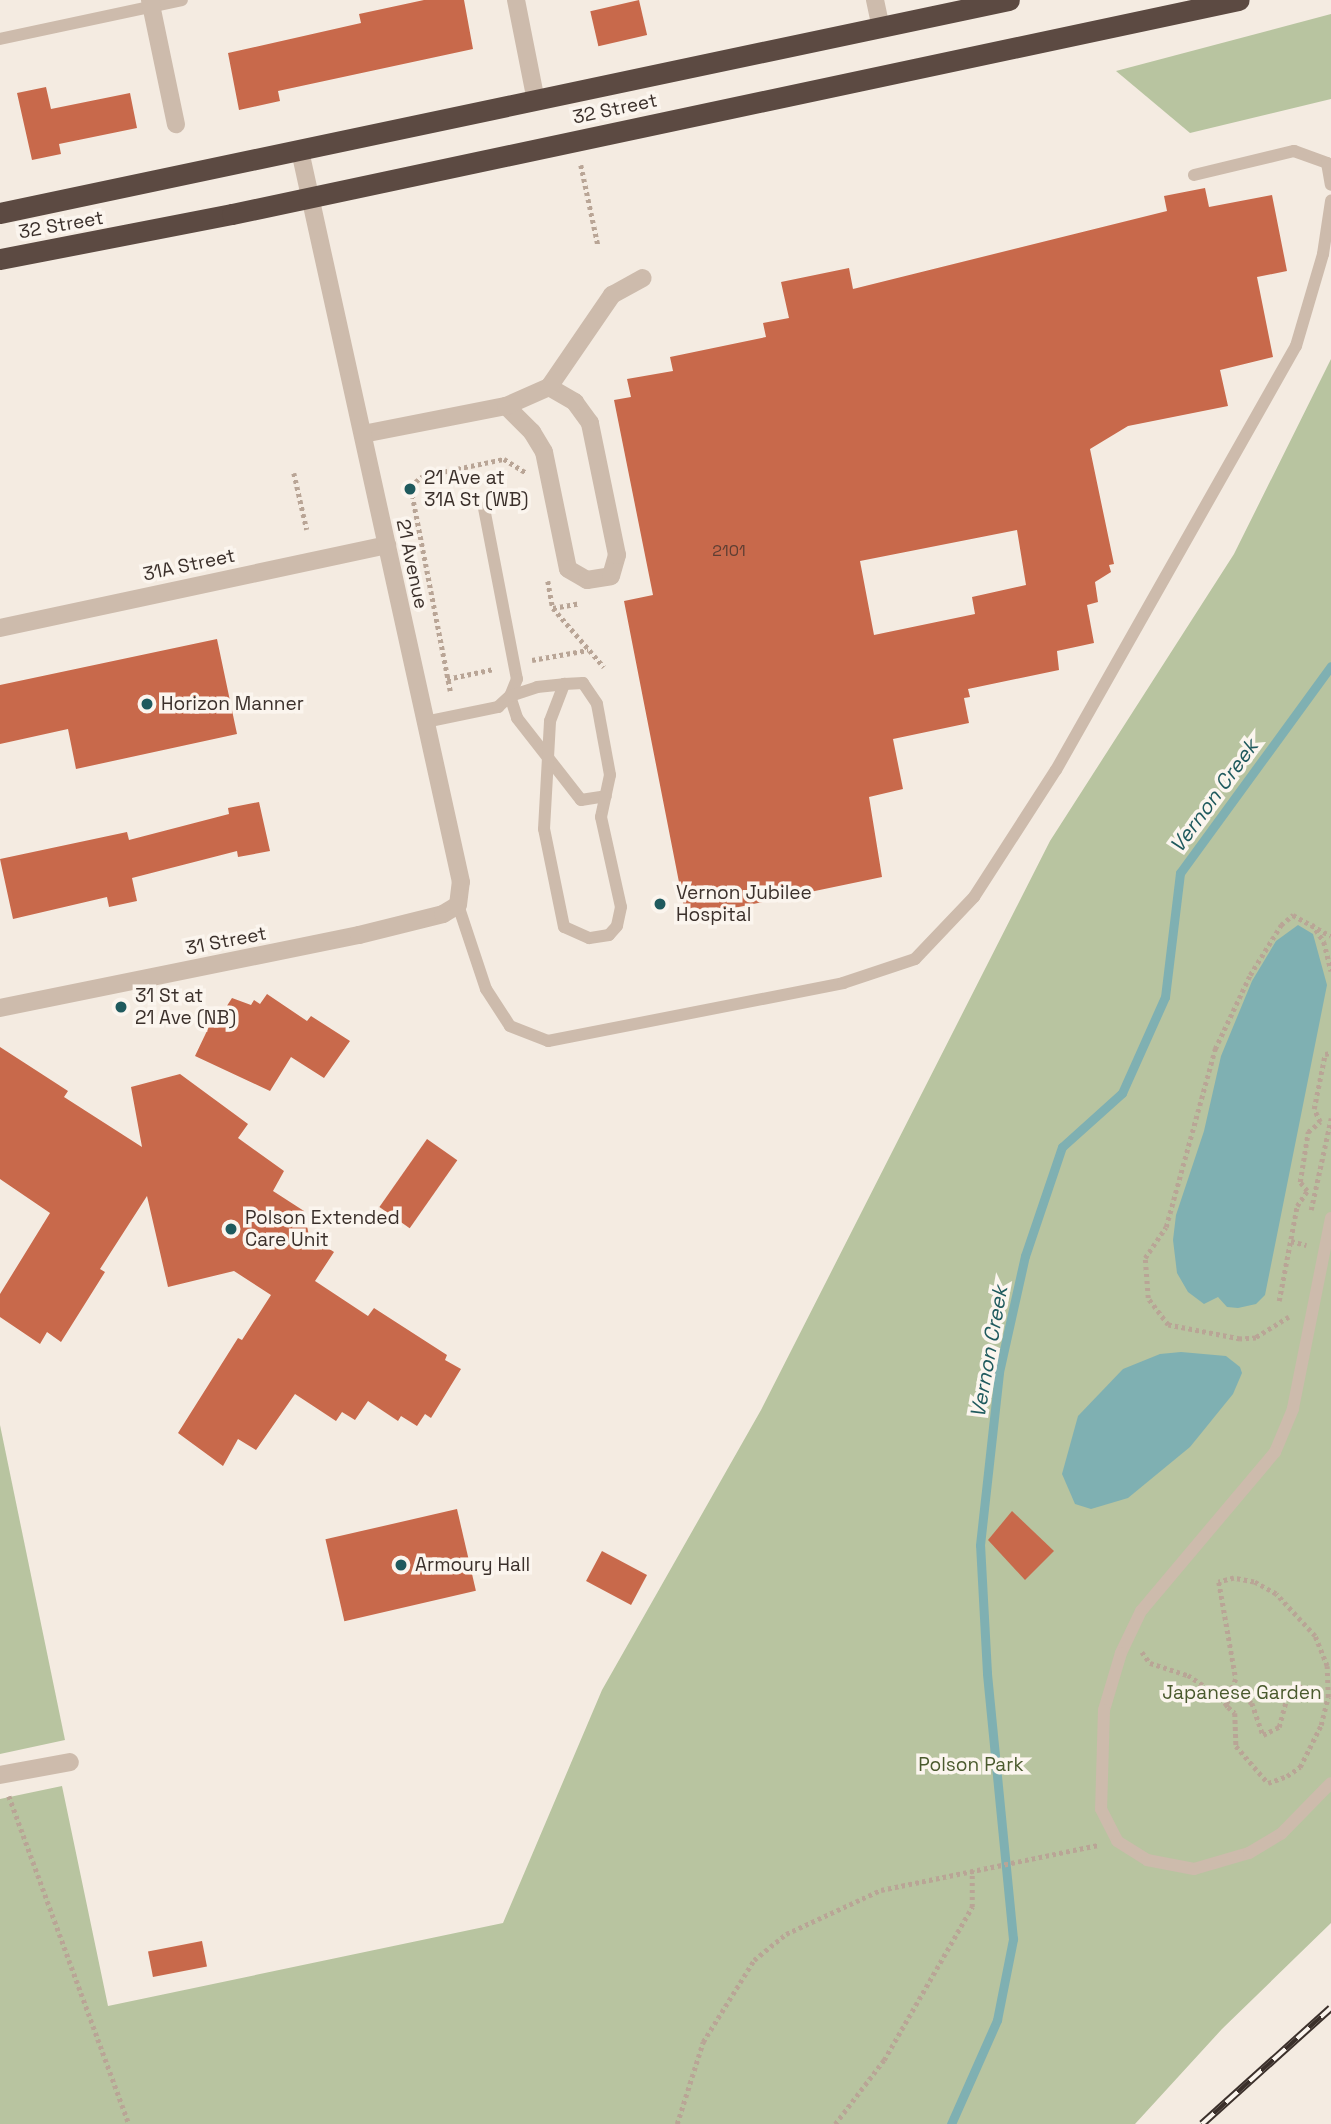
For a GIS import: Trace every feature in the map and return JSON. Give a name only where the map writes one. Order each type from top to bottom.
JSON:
[{"type":"highway","name":"32 Street","points":[[0,213],[1009,0]]},
{"type":"highway","name":"32 Street","points":[[0,259],[310,198],[1234,1]]},
{"type":"street","points":[[516,0],[536,101]]},
{"type":"street","points":[[875,0],[881,28]]},
{"type":"street","points":[[151,3],[176,124]]},
{"type":"street","name":"21 Avenue","points":[[300,151],[461,882],[458,905]]},
{"type":"street","points":[[363,434],[506,406],[549,387],[612,295],[643,278]]},
{"type":"street","points":[[506,406],[533,432],[544,452],[568,569],[587,580],[611,576],[617,555],[590,423],[575,402],[549,387]]},
{"type":"street","name":"31A Street","points":[[0,628],[387,545]]},
{"type":"street","name":"31 Street","points":[[0,1008],[359,935],[443,914],[458,905]]},
{"type":"street","points":[[3,1782],[70,1762]]},
{"type":"lane","points":[[0,39],[151,3],[183,0]]},
{"type":"lane","points":[[1194,175],[1294,151],[1327,163],[1331,185]]},
{"type":"lane","points":[[458,905],[486,989],[510,1026],[548,1041],[843,983],[915,959],[974,897],[1056,770],[1296,346],[1323,254],[1331,201]]},
{"type":"lane","points":[[484,508],[517,679],[510,696],[517,718],[581,800],[606,796]]},
{"type":"lane","points":[[425,722],[498,706],[510,696],[564,684],[583,683],[597,704],[610,775],[601,817],[621,907],[617,926],[609,935],[589,938],[564,927],[544,829],[545,754],[550,720],[564,684]]},
{"type":"lane","points":[[1331,1218],[1293,1409],[1275,1452],[1142,1611],[1133,1628],[1104,1710],[1100,1758],[1101,1810],[1117,1840],[1147,1860],[1177,1867],[1216,1864],[1249,1853],[1282,1834],[1331,1783]]},
{"type":"path","points":[[581,164],[598,244]]},
{"type":"path","points":[[294,473],[307,530]]},
{"type":"path","points":[[553,608],[586,602]]},
{"type":"path","points":[[532,660],[588,650]]},
{"type":"path","points":[[447,679],[495,669]]},
{"type":"path","points":[[1291,1314],[1256,1338],[1184,1332],[1168,1325],[1148,1298],[1145,1258],[1170,1215],[1223,1030],[1281,925],[1293,915],[1310,921],[1331,936]]},
{"type":"path","points":[[1310,921],[1324,942],[1331,971]]},
{"type":"path","points":[[1320,1122],[1314,1110],[1325,1054],[1331,1053]]},
{"type":"path","points":[[1279,1301],[1297,1206],[1307,1191],[1300,1182],[1308,1132],[1320,1122],[1331,1122],[1309,1217]]},
{"type":"path","points":[[1301,1256],[1306,1231]]},
{"type":"path","points":[[1290,1241],[1303,1244]]},
{"type":"path","points":[[1133,1628],[1150,1663],[1200,1680],[1235,1713],[1236,1746],[1268,1783],[1300,1767],[1321,1726],[1328,1697],[1327,1666],[1315,1636],[1276,1594],[1254,1582],[1234,1578],[1219,1582],[1236,1679],[1226,1703]]},
{"type":"path","points":[[1226,1703],[1238,1693],[1252,1703],[1264,1735],[1279,1727],[1288,1694],[1296,1693],[1302,1685]]},
{"type":"path","points":[[3,1782],[129,2124]]},
{"type":"path","points":[[677,2124],[703,2042],[754,1959],[786,1934],[845,1904],[881,1890],[972,1870],[1022,1864],[1117,1840]]},
{"type":"path","points":[[835,2124],[884,2060],[972,1907],[972,1870]]},
{"type":"green space","points":[[1331,14],[1331,99],[1190,133],[1116,71]]},
{"type":"green space","name":"Polson Park","points":[[1331,359],[1331,1923],[1222,2029],[1135,2124],[0,2124],[0,1799],[62,1786],[108,2006],[503,1923],[602,1690],[761,1410],[1050,841],[1234,554]]},
{"type":"green space","points":[[0,1425],[65,1740],[0,1754]]},
{"type":"water","points":[[1298,925],[1313,934],[1327,985],[1265,1295],[1256,1304],[1238,1308],[1227,1307],[1218,1297],[1204,1304],[1188,1292],[1177,1273],[1173,1240],[1176,1215],[1204,1131],[1221,1056],[1252,981],[1276,941]]},
{"type":"water","points":[[1181,1352],[1226,1356],[1240,1367],[1242,1373],[1233,1394],[1190,1447],[1128,1498],[1091,1509],[1075,1504],[1062,1474],[1078,1416],[1123,1369],[1160,1354]]},
{"type":"building","points":[[424,0],[464,0],[473,49],[278,91],[280,101],[239,110],[228,53],[361,23],[359,14]]},
{"type":"building","points":[[639,0],[647,35],[598,46],[590,11]]},
{"type":"building","points":[[46,87],[51,109],[130,93],[137,128],[59,144],[61,154],[32,160],[17,93]]},
{"type":"building","name":"Vernon Jubilee Hospital","points":[[1205,188],[1209,207],[1272,195],[1287,271],[1257,277],[1273,357],[1220,370],[1228,406],[1128,426],[1090,449],[1114,564],[1109,565],[1111,572],[1095,582],[1098,602],[1087,605],[1094,643],[1057,651],[1059,670],[968,689],[970,697],[964,698],[969,723],[893,739],[903,789],[869,797],[882,877],[686,918],[624,601],[653,595],[614,400],[631,397],[627,379],[673,371],[670,357],[766,337],[763,323],[789,318],[781,282],[849,268],[853,289],[1167,211],[1164,196]],"holes":[[[1017,530],[1026,585],[972,597],[975,614],[874,635],[860,561]]]},
{"type":"building","name":"Horizon Manner","points":[[217,639],[237,734],[76,769],[68,729],[0,744],[0,685]]},
{"type":"building","points":[[259,802],[270,851],[238,857],[237,851],[132,878],[137,901],[109,907],[107,897],[13,919],[0,859],[127,832],[129,840],[229,814],[228,808]]},
{"type":"building","points":[[267,994],[307,1021],[311,1016],[350,1041],[324,1078],[291,1057],[270,1091],[195,1056],[216,1012],[221,1015],[232,998],[251,1005],[254,1000],[260,1004]]},
{"type":"building","name":"Polson Extended Care Unit","points":[[0,1047],[68,1091],[64,1097],[142,1147],[131,1087],[180,1074],[248,1124],[238,1138],[284,1171],[273,1191],[304,1211],[309,1236],[334,1252],[315,1281],[368,1316],[374,1308],[447,1355],[445,1360],[461,1369],[431,1418],[425,1414],[417,1426],[401,1416],[398,1421],[368,1401],[355,1420],[342,1412],[336,1421],[295,1394],[256,1450],[238,1439],[223,1466],[178,1433],[238,1338],[242,1340],[271,1295],[234,1271],[168,1287],[147,1196],[100,1269],[105,1272],[61,1342],[47,1332],[40,1344],[0,1317],[0,1294],[50,1213],[0,1179]]},
{"type":"building","points":[[427,1139],[457,1160],[410,1228],[379,1207]]},
{"type":"building","name":"Armoury Hall","points":[[457,1509],[476,1591],[344,1621],[325,1539]]},
{"type":"building","points":[[1012,1511],[1054,1551],[1025,1580],[988,1540]]},
{"type":"building","points":[[602,1551],[647,1575],[631,1605],[586,1581]]},
{"type":"building","points":[[202,1941],[207,1967],[153,1977],[148,1951]]},
{"type":"waterway","name":"Vernon Creek","points":[[951,2124],[997,2020],[1013,1939],[987,1673],[980,1545],[999,1372],[1025,1256],[1062,1147],[1122,1093],[1165,997],[1180,873],[1331,666]]},
{"type":"railway","points":[[1202,2124],[1331,2008]]},
{"type":"place","name":"21 Ave at 31A St (WB)","points":[[410,489]]},
{"type":"place","name":"Horizon Manner","points":[[147,704]]},
{"type":"place","name":"Vernon Jubilee Hospital","points":[[660,904]]},
{"type":"place","name":"31 St at 21 Ave (NB)","points":[[121,1007]]},
{"type":"place","name":"Polson Extended Care Unit","points":[[231,1229]]},
{"type":"place","name":"Armoury Hall","points":[[401,1565]]},
{"type":"park label","name":"Japanese Garden","points":[[1242,1693]]}]
